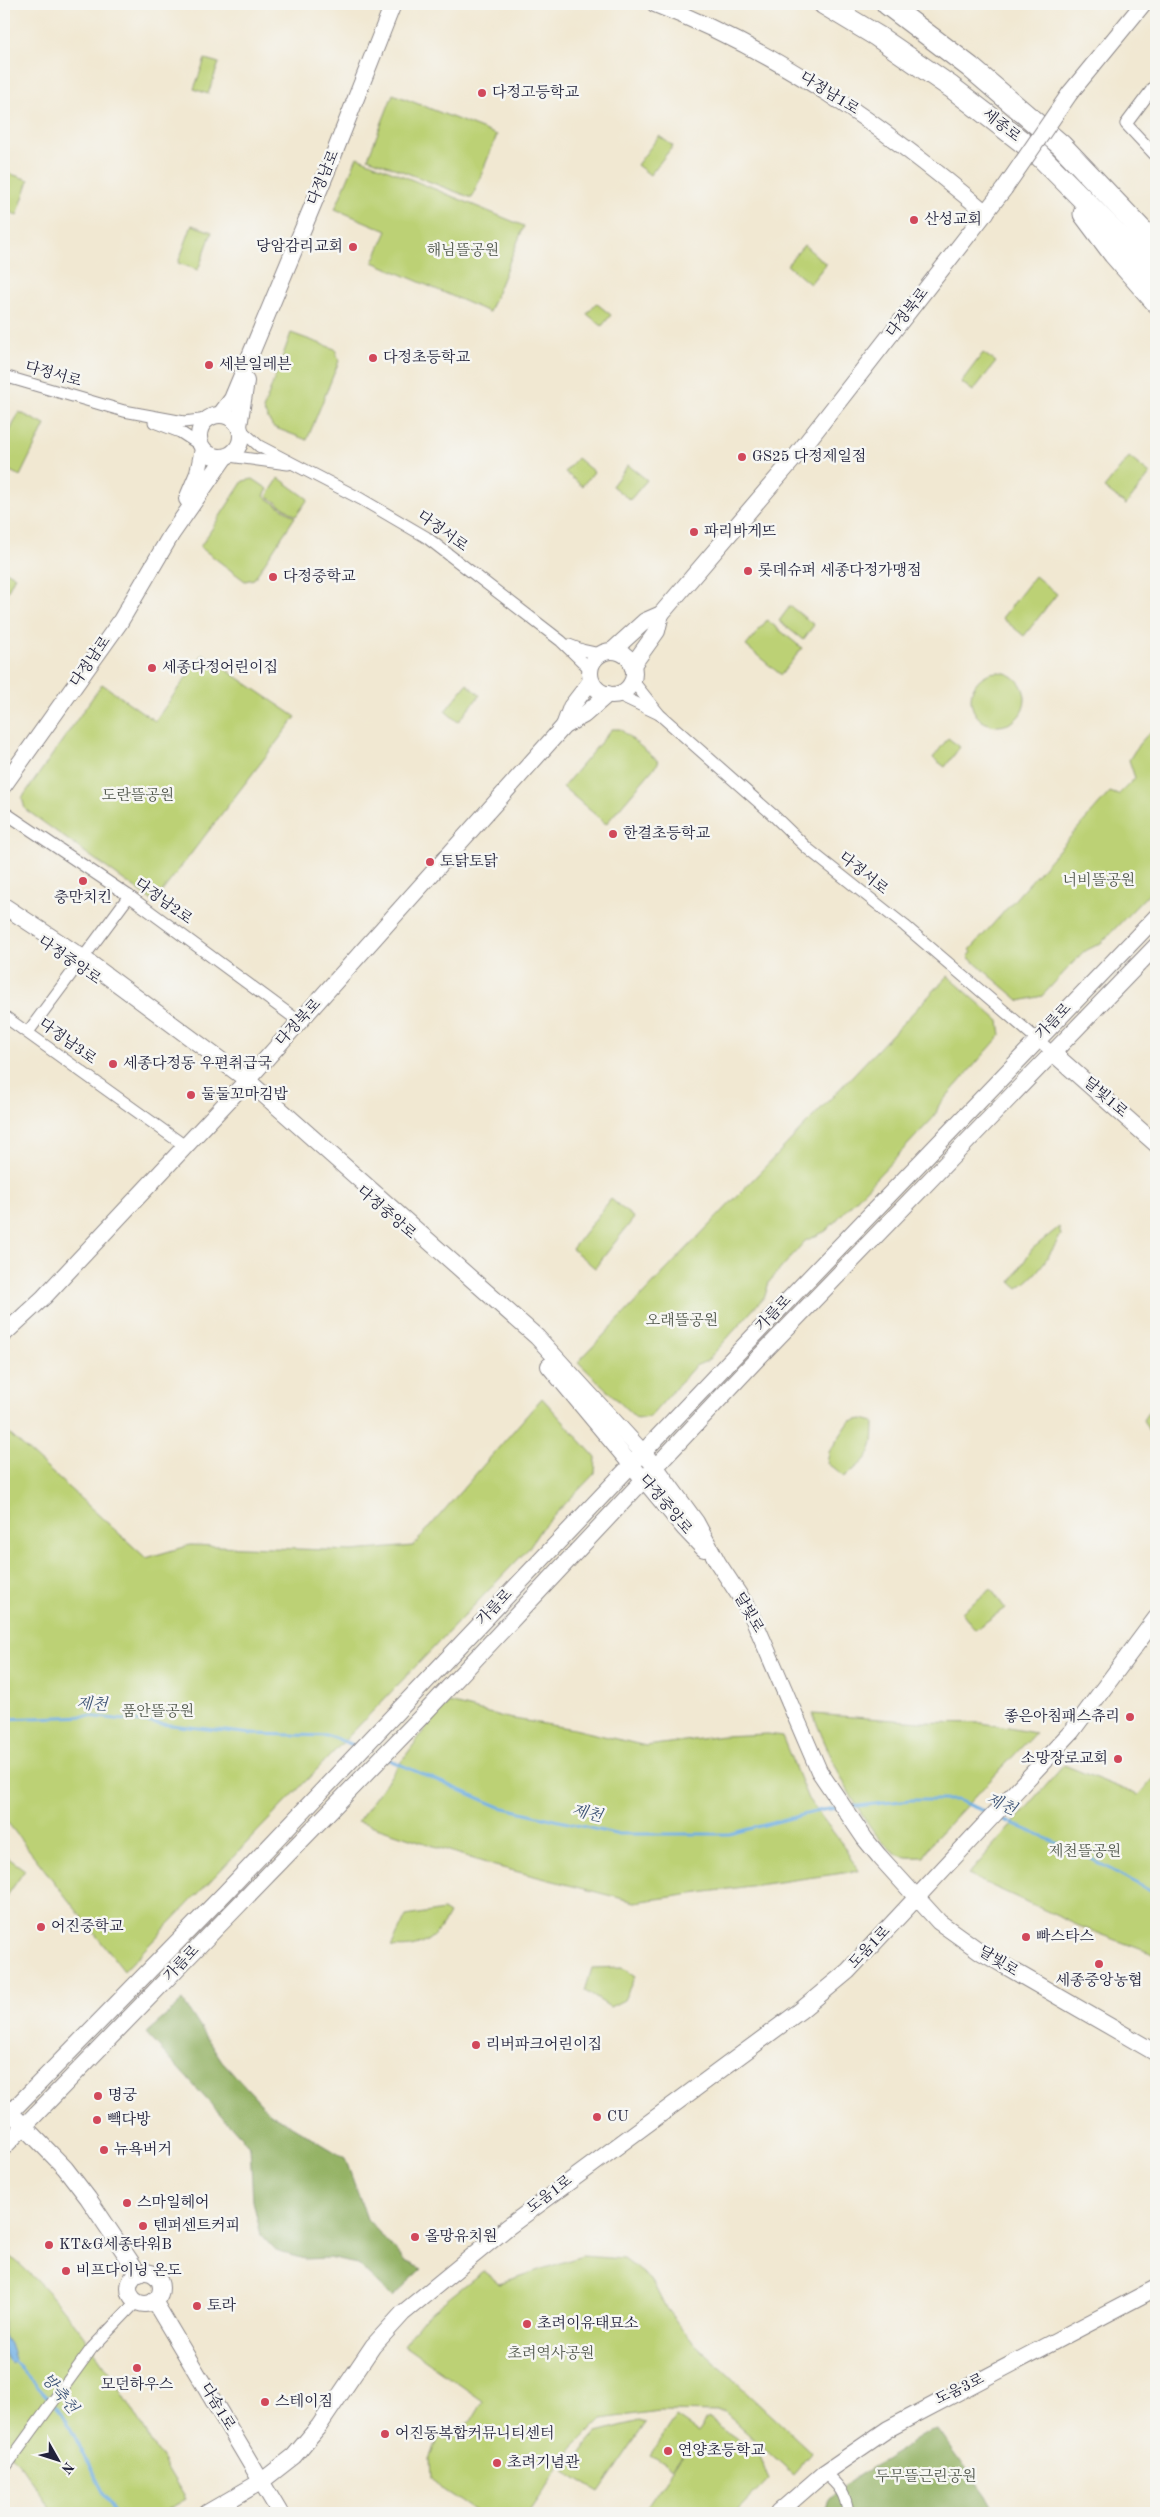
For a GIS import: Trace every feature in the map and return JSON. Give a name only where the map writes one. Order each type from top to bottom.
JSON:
[{"type":"highway","name":"세종로","points":[[824,4],[877,36],[951,87],[1038,154],[1156,273]]},
{"type":"highway","name":"세종로","points":[[887,4],[970,67],[1061,145],[1156,245]]},
{"type":"highway","points":[[970,67],[1030,107],[1088,158],[1156,224]]},
{"type":"highway","points":[[1038,154],[1114,254],[1156,302]]},
{"type":"street","name":"다정남로","points":[[252,350],[332,159],[393,4]]},
{"type":"street","name":"다정남1로","points":[[655,4],[684,15],[742,43],[851,107],[891,135],[986,213]]},
{"type":"street","name":"다정북로","points":[[661,614],[796,456],[986,213],[1070,93],[1143,4]]},
{"type":"street","points":[[1156,84],[1126,124],[1156,156]]},
{"type":"street","points":[[171,535],[198,473],[202,447],[199,435],[202,426],[232,399],[252,350]]},
{"type":"street","points":[[171,535],[227,457],[240,445],[240,428],[252,350]]},
{"type":"street","name":"다정서로","points":[[4,376],[124,411]]},
{"type":"street","points":[[124,411],[184,422],[214,417],[234,420],[240,428]]},
{"type":"street","points":[[124,411],[180,432],[202,447],[209,455],[295,465]]},
{"type":"street","name":"다정서로","points":[[240,428],[259,446],[405,523],[494,588],[560,641]]},
{"type":"street","name":"다정남로","points":[[4,784],[120,622],[171,535]]},
{"type":"street","points":[[564,726],[572,707],[591,675],[596,658],[606,653],[645,621],[661,614]]},
{"type":"street","points":[[564,726],[584,715],[613,694],[629,686],[632,673],[657,631],[661,614]]},
{"type":"street","points":[[560,641],[582,650],[625,655],[632,673],[659,714]]},
{"type":"street","points":[[560,641],[591,675],[595,687],[659,714]]},
{"type":"street","name":"다정서로","points":[[659,714],[772,814],[808,849],[904,926],[1053,1053]]},
{"type":"street","name":"다정북로","points":[[4,1334],[44,1296],[244,1083],[564,726]]},
{"type":"street","name":"다정남2로","points":[[4,812],[129,896],[300,1022]]},
{"type":"street","points":[[28,1032],[129,896]]},
{"type":"street","name":"다정중앙로","points":[[4,906],[244,1083],[537,1337],[655,1466]]},
{"type":"street","name":"다정중앙로","points":[[4,917],[80,963]]},
{"type":"street","name":"가름로","points":[[6,2113],[225,1893],[393,1713],[1156,917]]},
{"type":"street","name":"가름로","points":[[4,2147],[420,1718],[655,1466],[1156,946]]},
{"type":"street","name":"다정남3로","points":[[4,1016],[185,1146]]},
{"type":"street","name":"달빛1로","points":[[1053,1053],[1156,1144]]},
{"type":"street","name":"다정중앙로","points":[[244,1083],[532,1346],[684,1528],[718,1563]]},
{"type":"street","name":"달빛로","points":[[655,1466],[696,1522],[718,1563],[751,1613],[819,1771],[865,1839],[939,1922],[981,1952],[1156,2053]]},
{"type":"street","name":"도움1로","points":[[207,2513],[262,2480],[294,2456],[319,2426],[374,2346],[403,2313],[508,2227],[807,2005],[848,1971],[967,1846],[1072,1730],[1156,1618]]},
{"type":"street","points":[[6,2113],[24,2126],[71,2176],[139,2274]]},
{"type":"street","points":[[139,2274],[154,2275],[160,2283],[160,2293],[154,2301],[143,2304],[131,2295],[130,2285],[139,2274]]},
{"type":"street","name":"도움3로","points":[[778,2513],[824,2473],[895,2425],[1156,2288]]},
{"type":"street","points":[[4,2469],[92,2348],[137,2301]]},
{"type":"street","name":"다솜1로","points":[[154,2301],[280,2513]]},
{"type":"street","points":[[824,2473],[837,2484],[847,2498],[848,2513]]},
{"type":"green space","points":[[205,59],[219,63],[208,94],[194,89]]},
{"type":"green space","points":[[393,94],[497,135],[472,198],[368,158]]},
{"type":"green space","points":[[659,136],[673,146],[650,175],[637,165]]},
{"type":"green space","name":"해님뜰공원","points":[[357,157],[524,226],[489,312],[373,262],[387,231],[335,209]]},
{"type":"green space","points":[[8,173],[29,180],[17,216],[4,207],[4,185]]},
{"type":"green space","points":[[192,225],[212,232],[198,270],[178,263]]},
{"type":"green space","points":[[804,245],[826,264],[810,284],[787,265]]},
{"type":"green space","points":[[596,303],[611,315],[602,326],[587,314]]},
{"type":"green space","points":[[291,333],[335,349],[339,361],[307,440],[273,427],[263,410]]},
{"type":"green space","points":[[983,353],[996,362],[973,391],[961,382]]},
{"type":"green space","points":[[19,412],[45,425],[20,476],[4,468],[4,444]]},
{"type":"green space","points":[[1129,457],[1150,474],[1126,505],[1104,488]]},
{"type":"green space","points":[[577,458],[594,472],[582,486],[565,472]]},
{"type":"green space","points":[[628,465],[647,480],[630,500],[612,486]]},
{"type":"green space","points":[[279,478],[308,499],[296,516],[267,496]]},
{"type":"green space","points":[[253,479],[268,489],[264,496],[295,517],[254,579],[245,581],[200,547],[243,481]]},
{"type":"green space","points":[[4,570],[15,576],[4,598]]},
{"type":"green space","points":[[1035,576],[1057,594],[1024,636],[1002,618]]},
{"type":"green space","points":[[790,606],[814,625],[803,640],[779,621]]},
{"type":"green space","points":[[767,620],[802,648],[781,675],[746,646]]},
{"type":"green space","name":"도란뜰공원","points":[[203,654],[296,717],[154,902],[25,809],[22,798],[102,684],[155,721]]},
{"type":"green space","points":[[993,672],[1003,672],[1013,676],[1021,684],[1025,699],[1021,714],[1013,722],[1003,726],[993,726],[983,722],[975,714],[971,704],[971,694],[975,684],[983,676]]},
{"type":"green space","points":[[467,684],[480,695],[458,722],[445,711]]},
{"type":"green space","points":[[612,729],[620,729],[659,762],[606,824],[563,787]]},
{"type":"green space","name":"너비뜰공원","points":[[1150,732],[1156,734],[1156,886],[1101,943],[1083,952],[1042,996],[1020,1001],[968,957],[972,952],[970,950],[1110,792],[1118,795],[1135,778],[1129,760],[1139,744]]},
{"type":"green space","points":[[948,738],[960,747],[945,767],[933,758]]},
{"type":"green space","name":"오래뜰공원","points":[[948,976],[999,1021],[1001,1035],[939,1105],[935,1116],[826,1231],[805,1241],[769,1282],[765,1296],[707,1361],[695,1366],[650,1417],[637,1419],[578,1362]]},
{"type":"green space","points":[[611,1199],[634,1218],[595,1268],[572,1249]]},
{"type":"green space","points":[[1059,1227],[1061,1235],[1047,1258],[1032,1277],[1018,1288],[1011,1282],[1032,1249]]},
{"type":"green space","name":"품안뜰공원","points":[[542,1398],[596,1458],[595,1473],[541,1529],[528,1549],[124,1971],[4,1818],[4,1429],[146,1558],[190,1545],[352,1551],[413,1546]]},
{"type":"green space","points":[[1156,1400],[1156,1431],[1149,1431],[1143,1420]]},
{"type":"green space","points":[[863,1419],[874,1422],[871,1449],[864,1460],[844,1477],[827,1463],[829,1452],[850,1421]]},
{"type":"green space","points":[[991,1589],[1005,1608],[975,1630],[962,1612]]},
{"type":"green space","points":[[449,1703],[508,1718],[574,1729],[646,1746],[723,1736],[768,1734],[782,1736],[808,1799],[843,1845],[858,1871],[635,1902],[495,1866],[358,1821],[428,1725]]},
{"type":"green space","points":[[813,1714],[921,1722],[982,1723],[1035,1733],[934,1840],[924,1857],[906,1857],[901,1856],[888,1847],[875,1833],[862,1814],[827,1749]]},
{"type":"green space","name":"제천뜰공원","points":[[1064,1765],[1138,1795],[1156,1776],[1156,1955],[1079,1926],[968,1875]]},
{"type":"green space","points":[[4,1855],[25,1870],[4,1900]]},
{"type":"green space","points":[[443,1910],[449,1914],[439,1930],[426,1941],[410,1947],[391,1947],[406,1916]]},
{"type":"green space","points":[[622,1967],[635,1976],[624,2000],[610,2007],[585,1991],[592,1968]]},
{"type":"green space","points":[[183,2001],[222,2061],[270,2113],[345,2158],[367,2219],[405,2261],[422,2269],[392,2297],[357,2264],[328,2258],[304,2259],[276,2251],[261,2235],[253,2201],[250,2147],[146,2033]]},
{"type":"green space","points":[[4,2251],[33,2277],[83,2335],[106,2367],[186,2499],[162,2513],[53,2513],[19,2463],[4,2449]]},
{"type":"green space","name":"초려역사공원","points":[[582,2256],[624,2259],[651,2279],[665,2307],[692,2341],[812,2453],[793,2475],[724,2412],[658,2411],[602,2419],[572,2449],[528,2513],[478,2513],[443,2490],[431,2477],[430,2459],[438,2440],[471,2421],[483,2401],[403,2345],[426,2316],[483,2271],[499,2283]]},
{"type":"green space","points":[[676,2417],[698,2432],[708,2418],[757,2452],[769,2479],[736,2513],[650,2513],[645,2510],[687,2448],[672,2469],[650,2455]]},
{"type":"green space","points":[[639,2421],[646,2423],[599,2492],[565,2471],[597,2432]]},
{"type":"green space","name":"두무뜰근린공원","points":[[938,2429],[987,2497],[995,2513],[826,2513],[829,2500],[860,2474],[900,2451],[920,2436]]},
{"type":"water","points":[[4,2335],[10,2344],[15,2359],[12,2363],[6,2358]]},
{"type":"waterway","name":"제천","points":[[4,1719],[88,1716],[253,1734],[329,1736],[356,1746]]},
{"type":"waterway","name":"제천","points":[[387,1759],[500,1807],[615,1834],[729,1834],[822,1810],[838,1808]]},
{"type":"waterway","name":"제천","points":[[849,1807],[910,1800],[957,1800],[989,1813]]},
{"type":"waterway","name":"제천","points":[[1000,1818],[1084,1855],[1156,1894]]},
{"type":"waterway","name":"방축천","points":[[12,2359],[50,2400]]},
{"type":"waterway","name":"방축천","points":[[54,2405],[64,2416],[114,2513]]},
{"type":"place","name":"다정고등학교","points":[[482,93]]},
{"type":"place","name":"산성교회","points":[[914,220]]},
{"type":"place","name":"당암감리교회","points":[[353,247]]},
{"type":"place","name":"다정초등학교","points":[[373,358]]},
{"type":"place","name":"세븐일레븐","points":[[209,365]]},
{"type":"place","name":"GS25 다정제일점","points":[[742,457]]},
{"type":"place","name":"파리바게뜨","points":[[694,532]]},
{"type":"place","name":"롯데슈퍼 세종다정가맹점","points":[[748,571]]},
{"type":"place","name":"다정중학교","points":[[273,577]]},
{"type":"place","name":"세종다정어린이집","points":[[152,668]]},
{"type":"place","name":"한결초등학교","points":[[613,834]]},
{"type":"place","name":"토닭토닭","points":[[430,862]]},
{"type":"place","name":"충만치킨","points":[[83,881]]},
{"type":"place","name":"세종다정동 우편취급국","points":[[113,1064]]},
{"type":"place","name":"둘둘꼬마김밥","points":[[191,1095]]},
{"type":"place","name":"좋은아침패스츄리","points":[[1130,1717]]},
{"type":"place","name":"소망장로교회","points":[[1118,1759]]},
{"type":"place","name":"어진중학교","points":[[41,1927]]},
{"type":"place","name":"빠스타스","points":[[1026,1937]]},
{"type":"place","name":"세종중앙농협","points":[[1099,1964]]},
{"type":"place","name":"리버파크어린이집","points":[[476,2045]]},
{"type":"place","name":"명궁","points":[[98,2096]]},
{"type":"place","name":"CU","points":[[597,2117]]},
{"type":"place","name":"빽다방","points":[[97,2120]]},
{"type":"place","name":"뉴욕버거","points":[[104,2150]]},
{"type":"place","name":"스마일헤어","points":[[127,2203]]},
{"type":"place","name":"텐퍼센트커피","points":[[143,2226]]},
{"type":"place","name":"올망유치원","points":[[415,2237]]},
{"type":"place","name":"KT&G세종타워B","points":[[49,2245]]},
{"type":"place","name":"비프다이닝 온도","points":[[66,2271]]},
{"type":"place","name":"토라","points":[[197,2306]]},
{"type":"place","name":"초려이유태묘소","points":[[527,2324]]},
{"type":"place","name":"모던하우스","points":[[137,2368]]},
{"type":"place","name":"스테이짐","points":[[265,2402]]},
{"type":"place","name":"어진동복합커뮤니티센터","points":[[385,2434]]},
{"type":"place","name":"연양초등학교","points":[[668,2451]]},
{"type":"place","name":"초려기념관","points":[[497,2463]]}]
